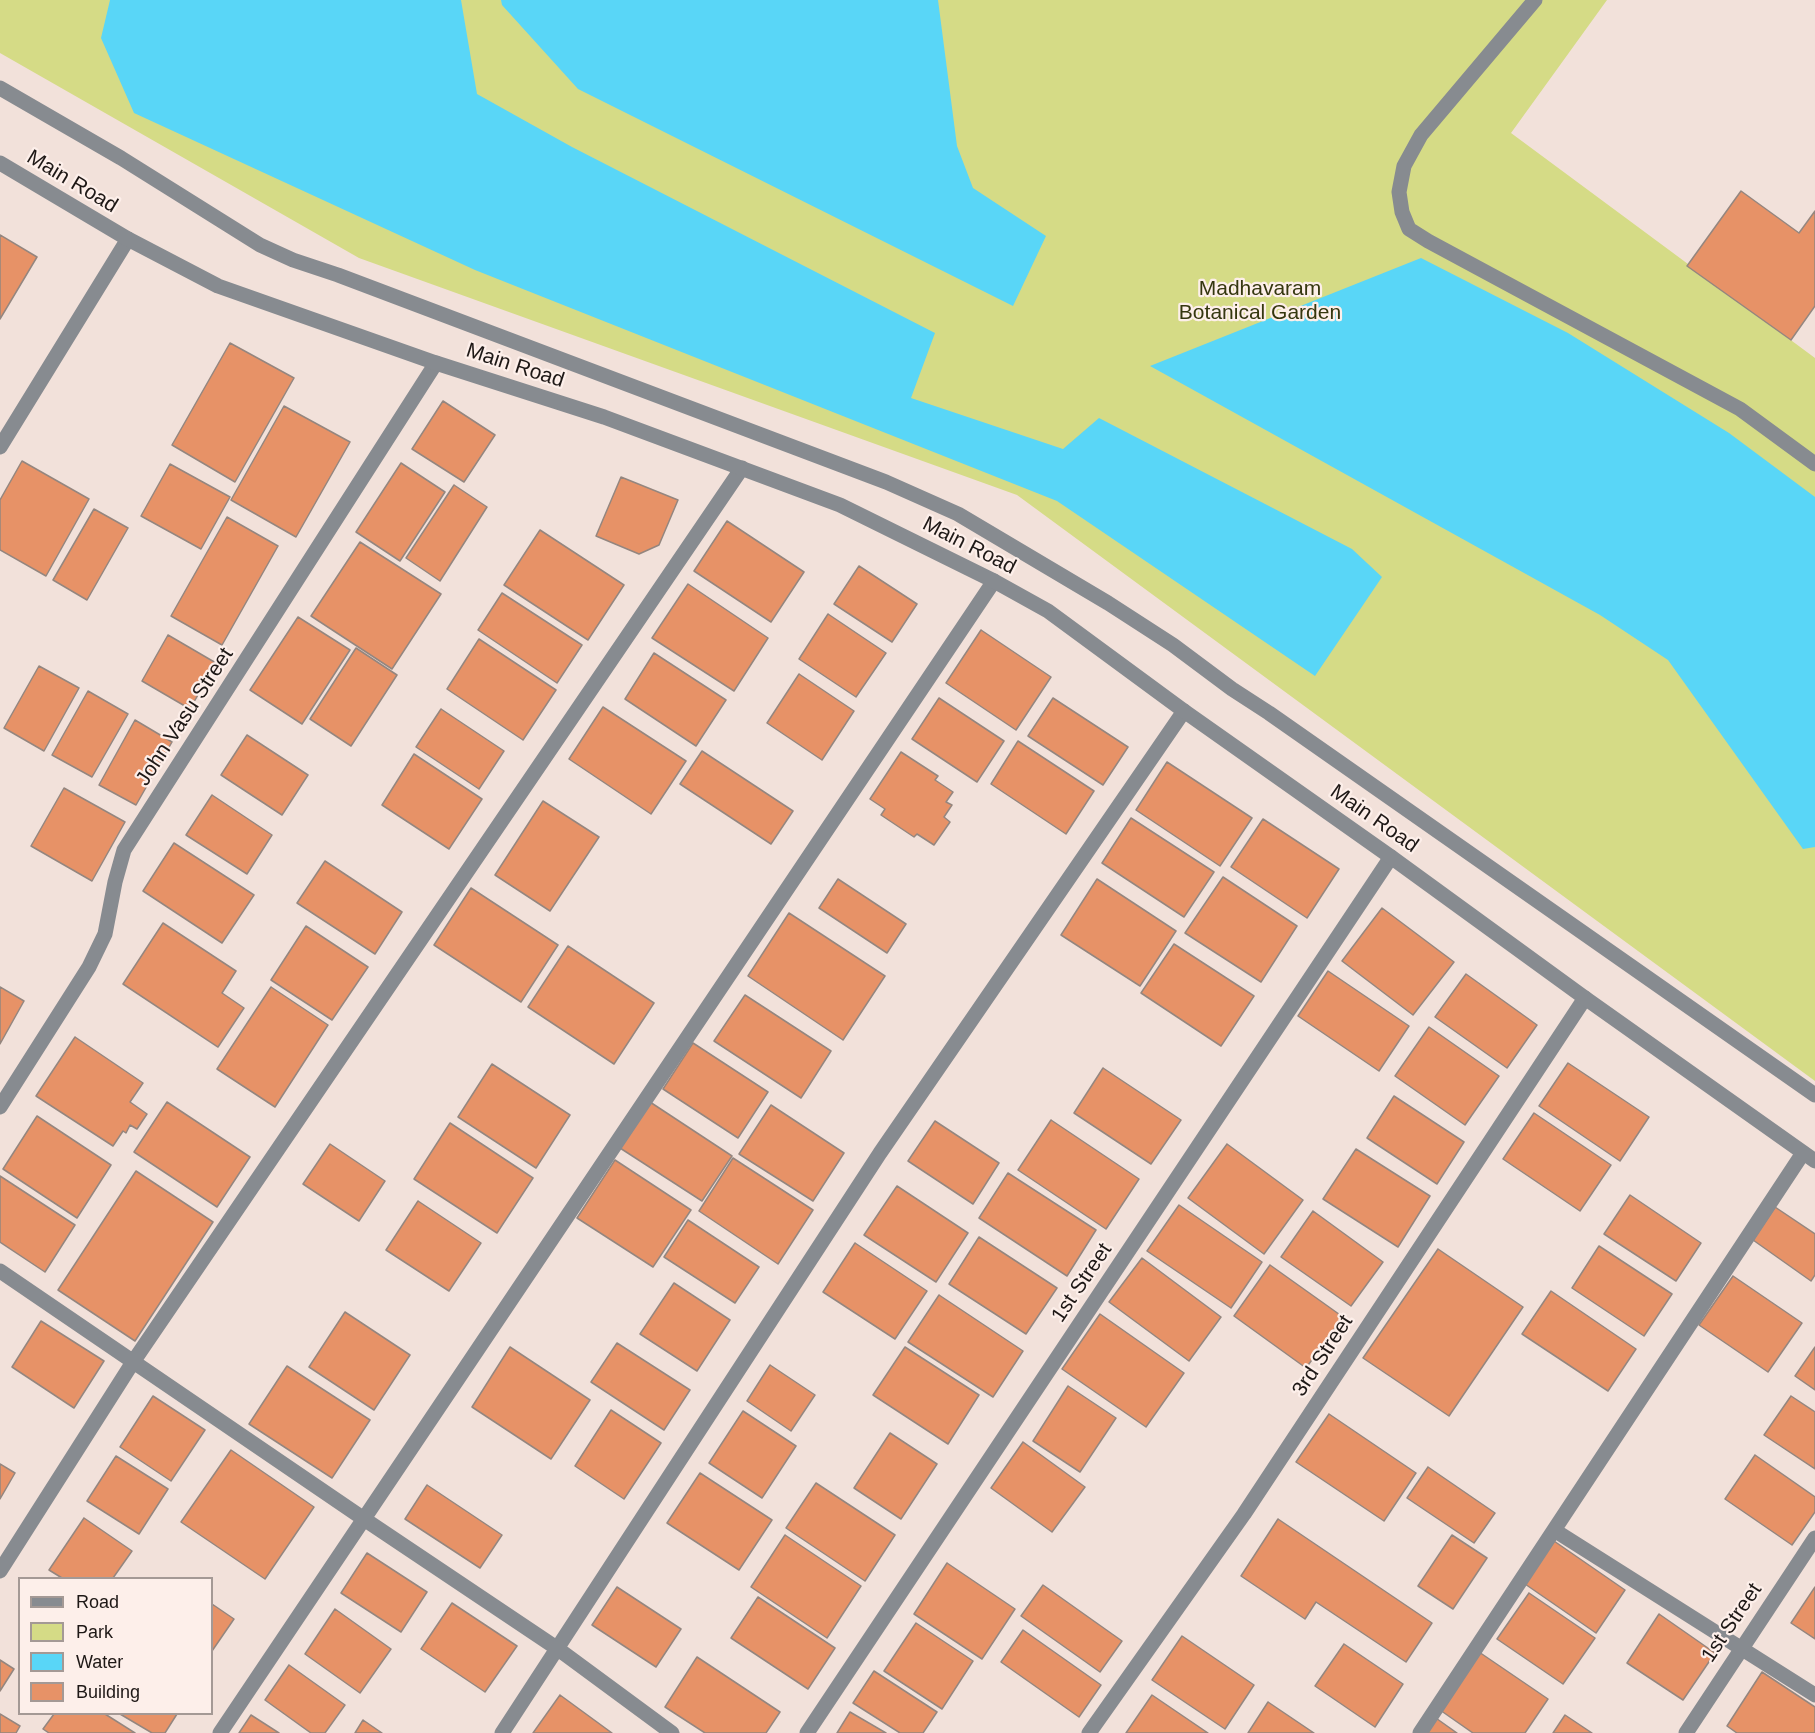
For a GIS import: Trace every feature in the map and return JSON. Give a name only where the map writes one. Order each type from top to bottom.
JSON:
[{"type":"street","points":[[1535,0],[1421,135],[1404,166],[1399,192],[1401,212],[1409,230],[1740,409],[1815,464]]},
{"type":"street","points":[[0,88],[121,158],[260,245],[293,260],[886,482],[958,514],[1108,603],[1173,645],[1232,689],[1815,1095]]},
{"type":"street","name":"Main Road","points":[[0,164],[128,239],[218,286],[436,363],[604,417],[840,505],[994,581],[1048,611],[1184,711],[1809,1157]]},
{"type":"street","points":[[0,447],[128,239]]},
{"type":"street","name":"John Vasu Street","points":[[0,1107],[89,966],[105,934],[124,850],[436,363]]},
{"type":"street","points":[[0,1571],[133,1362],[742,468]]},
{"type":"street","points":[[220,1733],[994,581]]},
{"type":"street","points":[[502,1733],[879,1153],[1184,711]]},
{"type":"street","name":"1st Street","points":[[807,1733],[1391,857]]},
{"type":"street","name":"3rd Street","points":[[1089,1733],[1244,1514],[1585,998]]},
{"type":"street","points":[[1420,1733],[1554,1530],[1809,1157]]},
{"type":"street","points":[[0,1272],[558,1649],[672,1733]]},
{"type":"street","points":[[1554,1530],[1815,1695]]},
{"type":"street","name":"1st Street","points":[[1686,1733],[1815,1538]]},
{"type":"green space","name":"Madhavaram Botanical Garden","points":[[0,0],[1607,0],[1511,133],[1815,358],[1815,1081],[1017,495],[359,258],[0,53]]},
{"type":"water","points":[[110,0],[461,0],[477,94],[572,147],[935,333],[911,398],[1063,449],[1099,418],[1352,549],[1382,577],[1315,676],[1057,501],[475,270],[134,113],[101,38]]},
{"type":"water","points":[[501,0],[938,0],[957,146],[973,188],[1046,236],[1013,306],[578,89],[502,5]]},
{"type":"water","points":[[1421,258],[1568,333],[1729,433],[1815,497],[1815,847],[1803,849],[1668,660],[1600,615],[1150,366]]},
{"type":"building","points":[[1741,191],[1799,233],[1815,211],[1815,306],[1791,340],[1687,266]]},
{"type":"building","points":[[0,235],[37,257],[0,319]]},
{"type":"building","points":[[230,343],[294,378],[235,482],[172,445]]},
{"type":"building","points":[[443,401],[495,435],[464,482],[412,449]]},
{"type":"building","points":[[284,406],[350,442],[296,537],[231,500]]},
{"type":"building","points":[[22,461],[89,499],[46,576],[0,550],[0,500]]},
{"type":"building","points":[[401,463],[445,492],[400,561],[356,532]]},
{"type":"building","points":[[170,464],[230,497],[201,549],[141,516]]},
{"type":"building","points":[[621,477],[678,500],[659,545],[639,554],[596,536]]},
{"type":"building","points":[[454,485],[487,507],[440,581],[406,558]]},
{"type":"building","points":[[94,509],[128,528],[87,600],[53,580]]},
{"type":"building","points":[[227,517],[278,546],[222,645],[171,616]]},
{"type":"building","points":[[727,521],[804,572],[771,622],[694,571]]},
{"type":"building","points":[[540,530],[624,585],[588,640],[504,585]]},
{"type":"building","points":[[360,542],[441,594],[392,669],[311,616]]},
{"type":"building","points":[[859,566],[917,604],[892,642],[834,604]]},
{"type":"building","points":[[688,584],[768,638],[734,691],[652,638]]},
{"type":"building","points":[[502,593],[582,645],[557,683],[478,630]]},
{"type":"building","points":[[828,614],[886,653],[856,697],[799,659]]},
{"type":"building","points":[[298,617],[350,650],[302,724],[250,690]]},
{"type":"building","points":[[981,630],[1051,677],[1016,730],[946,683]]},
{"type":"building","points":[[168,635],[216,663],[190,709],[142,681]]},
{"type":"building","points":[[479,639],[556,690],[523,740],[447,689]]},
{"type":"building","points":[[356,648],[397,675],[351,746],[310,719]]},
{"type":"building","points":[[654,653],[726,700],[696,746],[625,699]]},
{"type":"building","points":[[39,666],[79,688],[44,751],[4,728]]},
{"type":"building","points":[[799,674],[854,711],[822,760],[767,723]]},
{"type":"building","points":[[88,691],[128,714],[92,777],[52,755]]},
{"type":"building","points":[[939,698],[1004,741],[977,782],[912,739]]},
{"type":"building","points":[[1053,698],[1128,747],[1103,785],[1028,736]]},
{"type":"building","points":[[603,707],[686,761],[651,814],[569,759]]},
{"type":"building","points":[[441,709],[504,751],[479,789],[416,747]]},
{"type":"building","points":[[135,720],[172,742],[136,805],[99,785]]},
{"type":"building","points":[[247,735],[308,775],[282,815],[221,775]]},
{"type":"building","points":[[1018,741],[1094,791],[1066,834],[991,784]]},
{"type":"building","points":[[702,751],[793,811],[771,844],[680,784]]},
{"type":"building","points":[[901,752],[938,776],[935,780],[953,792],[946,802],[952,805],[944,817],[950,822],[934,845],[917,834],[914,837],[881,815],[885,809],[870,799]]},
{"type":"building","points":[[414,754],[482,799],[449,849],[382,805]]},
{"type":"building","points":[[1167,762],[1252,818],[1220,866],[1136,810]]},
{"type":"building","points":[[64,788],[125,822],[92,881],[31,846]]},
{"type":"building","points":[[212,795],[272,835],[247,874],[186,835]]},
{"type":"building","points":[[543,801],[599,837],[550,911],[495,875]]},
{"type":"building","points":[[1131,818],[1214,872],[1184,917],[1102,863]]},
{"type":"building","points":[[1263,819],[1339,869],[1307,918],[1231,867]]},
{"type":"building","points":[[174,843],[254,895],[222,943],[143,891]]},
{"type":"building","points":[[325,861],[402,912],[375,954],[297,903]]},
{"type":"building","points":[[1223,877],[1297,926],[1261,982],[1185,933]]},
{"type":"building","points":[[838,879],[906,924],[887,953],[819,908]]},
{"type":"building","points":[[1097,879],[1176,931],[1140,986],[1061,935]]},
{"type":"building","points":[[471,888],[558,945],[521,1002],[434,945]]},
{"type":"building","points":[[1382,908],[1454,962],[1413,1015],[1342,961]]},
{"type":"building","points":[[789,913],[885,976],[843,1040],[748,976]]},
{"type":"building","points":[[163,923],[236,971],[222,993],[244,1008],[218,1047],[123,984]]},
{"type":"building","points":[[306,926],[368,967],[332,1020],[271,980]]},
{"type":"building","points":[[1174,944],[1254,996],[1221,1046],[1141,993]]},
{"type":"building","points":[[568,946],[654,1003],[614,1064],[528,1007]]},
{"type":"building","points":[[1328,971],[1409,1026],[1379,1071],[1298,1016]]},
{"type":"building","points":[[1466,974],[1537,1025],[1507,1068],[1435,1017]]},
{"type":"building","points":[[0,987],[24,1001],[0,1044]]},
{"type":"building","points":[[271,987],[328,1025],[275,1107],[217,1069]]},
{"type":"building","points":[[745,995],[831,1051],[801,1098],[714,1041]]},
{"type":"building","points":[[1429,1027],[1499,1076],[1465,1125],[1395,1076]]},
{"type":"building","points":[[75,1037],[143,1083],[130,1102],[147,1114],[137,1129],[130,1125],[126,1133],[123,1131],[113,1146],[36,1096]]},
{"type":"building","points":[[693,1043],[768,1092],[738,1138],[663,1089]]},
{"type":"building","points":[[1568,1063],[1649,1117],[1620,1161],[1539,1106]]},
{"type":"building","points":[[492,1064],[570,1115],[536,1168],[458,1117]]},
{"type":"building","points":[[1103,1068],[1181,1120],[1151,1164],[1074,1113]]},
{"type":"building","points":[[1394,1096],[1464,1142],[1437,1184],[1367,1138]]},
{"type":"building","points":[[167,1102],[250,1157],[217,1207],[134,1152]]},
{"type":"building","points":[[650,1102],[732,1156],[702,1201],[620,1148]]},
{"type":"building","points":[[771,1105],[844,1153],[813,1201],[739,1154]]},
{"type":"building","points":[[1534,1113],[1611,1165],[1580,1211],[1503,1159]]},
{"type":"building","points":[[37,1116],[111,1165],[77,1218],[3,1169]]},
{"type":"building","points":[[1051,1120],[1139,1179],[1106,1229],[1018,1170]]},
{"type":"building","points":[[935,1121],[999,1163],[973,1204],[908,1161]]},
{"type":"building","points":[[450,1123],[533,1178],[497,1233],[414,1179]]},
{"type":"building","points":[[330,1144],[385,1181],[359,1221],[303,1184]]},
{"type":"building","points":[[1227,1144],[1303,1200],[1264,1254],[1188,1198]]},
{"type":"building","points":[[1356,1149],[1430,1196],[1398,1247],[1323,1199]]},
{"type":"building","points":[[733,1158],[813,1210],[778,1264],[699,1211]]},
{"type":"building","points":[[615,1160],[691,1210],[653,1267],[577,1218]]},
{"type":"building","points":[[136,1171],[213,1222],[135,1341],[58,1290]]},
{"type":"building","points":[[1008,1173],[1096,1230],[1067,1276],[979,1218]]},
{"type":"building","points":[[0,1176],[75,1225],[45,1272],[0,1242]]},
{"type":"building","points":[[897,1186],[968,1233],[936,1282],[864,1235]]},
{"type":"building","points":[[1630,1195],[1701,1243],[1676,1281],[1604,1234]]},
{"type":"building","points":[[418,1201],[481,1243],[449,1291],[386,1250]]},
{"type":"building","points":[[1179,1205],[1262,1262],[1231,1308],[1147,1251]]},
{"type":"building","points":[[1775,1207],[1815,1234],[1815,1275],[1811,1281],[1753,1240]]},
{"type":"building","points":[[1313,1211],[1383,1262],[1351,1306],[1281,1257]]},
{"type":"building","points":[[688,1220],[759,1267],[735,1303],[664,1257]]},
{"type":"building","points":[[979,1237],[1057,1288],[1026,1334],[949,1284]]},
{"type":"building","points":[[855,1243],[927,1291],[895,1339],[823,1292]]},
{"type":"building","points":[[1599,1246],[1672,1294],[1644,1336],[1572,1288]]},
{"type":"building","points":[[1438,1249],[1523,1307],[1449,1416],[1363,1358]]},
{"type":"building","points":[[1142,1258],[1221,1317],[1189,1361],[1109,1302]]},
{"type":"building","points":[[1270,1265],[1343,1317],[1306,1368],[1234,1316]]},
{"type":"building","points":[[1733,1276],[1802,1323],[1768,1372],[1699,1325]]},
{"type":"building","points":[[674,1283],[730,1320],[697,1371],[640,1334]]},
{"type":"building","points":[[1551,1291],[1636,1349],[1608,1391],[1522,1334]]},
{"type":"building","points":[[939,1295],[1023,1351],[993,1397],[908,1342]]},
{"type":"building","points":[[345,1312],[410,1355],[374,1410],[309,1367]]},
{"type":"building","points":[[1100,1314],[1184,1373],[1146,1427],[1062,1369]]},
{"type":"building","points":[[41,1321],[104,1361],[74,1408],[12,1367]]},
{"type":"building","points":[[617,1343],[690,1390],[664,1430],[591,1382]]},
{"type":"building","points":[[510,1347],[590,1400],[551,1459],[472,1407]]},
{"type":"building","points":[[905,1347],[979,1395],[948,1444],[873,1395]]},
{"type":"building","points":[[1815,1347],[1815,1390],[1795,1376]]},
{"type":"building","points":[[770,1365],[815,1395],[791,1431],[747,1401]]},
{"type":"building","points":[[287,1366],[370,1420],[332,1478],[249,1424]]},
{"type":"building","points":[[1068,1386],[1116,1418],[1080,1472],[1033,1441]]},
{"type":"building","points":[[153,1396],[205,1430],[171,1481],[120,1447]]},
{"type":"building","points":[[1791,1396],[1815,1412],[1815,1469],[1764,1435]]},
{"type":"building","points":[[611,1410],[661,1443],[624,1499],[575,1466]]},
{"type":"building","points":[[743,1411],[796,1446],[762,1498],[709,1463]]},
{"type":"building","points":[[1329,1414],[1416,1473],[1384,1521],[1296,1462]]},
{"type":"building","points":[[890,1433],[937,1464],[901,1519],[854,1488]]},
{"type":"building","points":[[1023,1442],[1085,1487],[1052,1532],[991,1488]]},
{"type":"building","points":[[231,1450],[314,1507],[265,1579],[181,1522]]},
{"type":"building","points":[[1755,1455],[1815,1497],[1815,1512],[1792,1545],[1725,1499]]},
{"type":"building","points":[[116,1456],[168,1489],[139,1534],[87,1501]]},
{"type":"building","points":[[0,1464],[15,1473],[0,1499]]},
{"type":"building","points":[[1428,1467],[1495,1513],[1474,1543],[1407,1498]]},
{"type":"building","points":[[700,1473],[772,1520],[739,1570],[667,1523]]},
{"type":"building","points":[[816,1483],[895,1535],[865,1581],[786,1528]]},
{"type":"building","points":[[427,1485],[502,1535],[480,1568],[405,1519]]},
{"type":"building","points":[[84,1518],[132,1551],[114,1577],[60,1577],[49,1570]]},
{"type":"building","points":[[1278,1519],[1432,1623],[1406,1662],[1316,1602],[1305,1619],[1241,1576]]},
{"type":"building","points":[[785,1535],[861,1586],[827,1638],[751,1587]]},
{"type":"building","points":[[1452,1535],[1487,1558],[1453,1609],[1418,1586]]},
{"type":"building","points":[[1554,1541],[1625,1590],[1596,1633],[1525,1584]]},
{"type":"building","points":[[367,1553],[427,1592],[401,1632],[341,1593]]},
{"type":"building","points":[[947,1563],[1015,1609],[982,1659],[914,1614]]},
{"type":"building","points":[[1043,1585],[1122,1641],[1100,1672],[1021,1616]]},
{"type":"building","points":[[617,1587],[681,1629],[656,1667],[592,1625]]},
{"type":"building","points":[[1815,1587],[1815,1639],[1791,1623]]},
{"type":"building","points":[[1529,1593],[1595,1638],[1563,1684],[1497,1639]]},
{"type":"building","points":[[758,1597],[835,1648],[808,1689],[731,1638]]},
{"type":"building","points":[[452,1603],[517,1646],[485,1692],[421,1649]]},
{"type":"building","points":[[213,1605],[234,1619],[213,1650]]},
{"type":"building","points":[[335,1609],[391,1649],[360,1693],[305,1654]]},
{"type":"building","points":[[1659,1614],[1715,1653],[1683,1700],[1627,1663]]},
{"type":"building","points":[[916,1623],[973,1661],[942,1709],[884,1671]]},
{"type":"building","points":[[1023,1630],[1101,1685],[1079,1717],[1001,1662]]},
{"type":"building","points":[[1182,1636],[1254,1685],[1225,1729],[1152,1680]]},
{"type":"building","points":[[1344,1644],[1403,1684],[1375,1727],[1315,1686]]},
{"type":"building","points":[[1479,1652],[1548,1699],[1525,1733],[1473,1733],[1440,1710]]},
{"type":"building","points":[[697,1657],[780,1712],[766,1733],[705,1733],[665,1707]]},
{"type":"building","points":[[0,1660],[14,1669],[0,1691]]},
{"type":"building","points":[[289,1665],[345,1705],[325,1733],[311,1733],[265,1700]]},
{"type":"building","points":[[874,1671],[937,1712],[923,1733],[900,1733],[853,1703]]},
{"type":"building","points":[[1762,1672],[1815,1707],[1815,1733],[1737,1733],[1727,1726]]},
{"type":"building","points":[[560,1695],[612,1733],[533,1733]]},
{"type":"building","points":[[1152,1695],[1208,1733],[1126,1733]]},
{"type":"building","points":[[1268,1702],[1314,1733],[1248,1733]]},
{"type":"building","points":[[850,1712],[886,1733],[837,1733]]},
{"type":"building","points":[[0,1714],[20,1726],[16,1733],[0,1733]]},
{"type":"building","points":[[53,1715],[107,1715],[135,1733],[49,1733],[43,1729]]},
{"type":"building","points":[[122,1715],[176,1715],[165,1733],[152,1733]]},
{"type":"building","points":[[251,1715],[279,1733],[239,1733]]},
{"type":"building","points":[[1565,1715],[1592,1733],[1553,1733]]},
{"type":"building","points":[[1433,1716],[1457,1733],[1421,1733]]},
{"type":"building","points":[[363,1720],[382,1733],[355,1733]]}]
